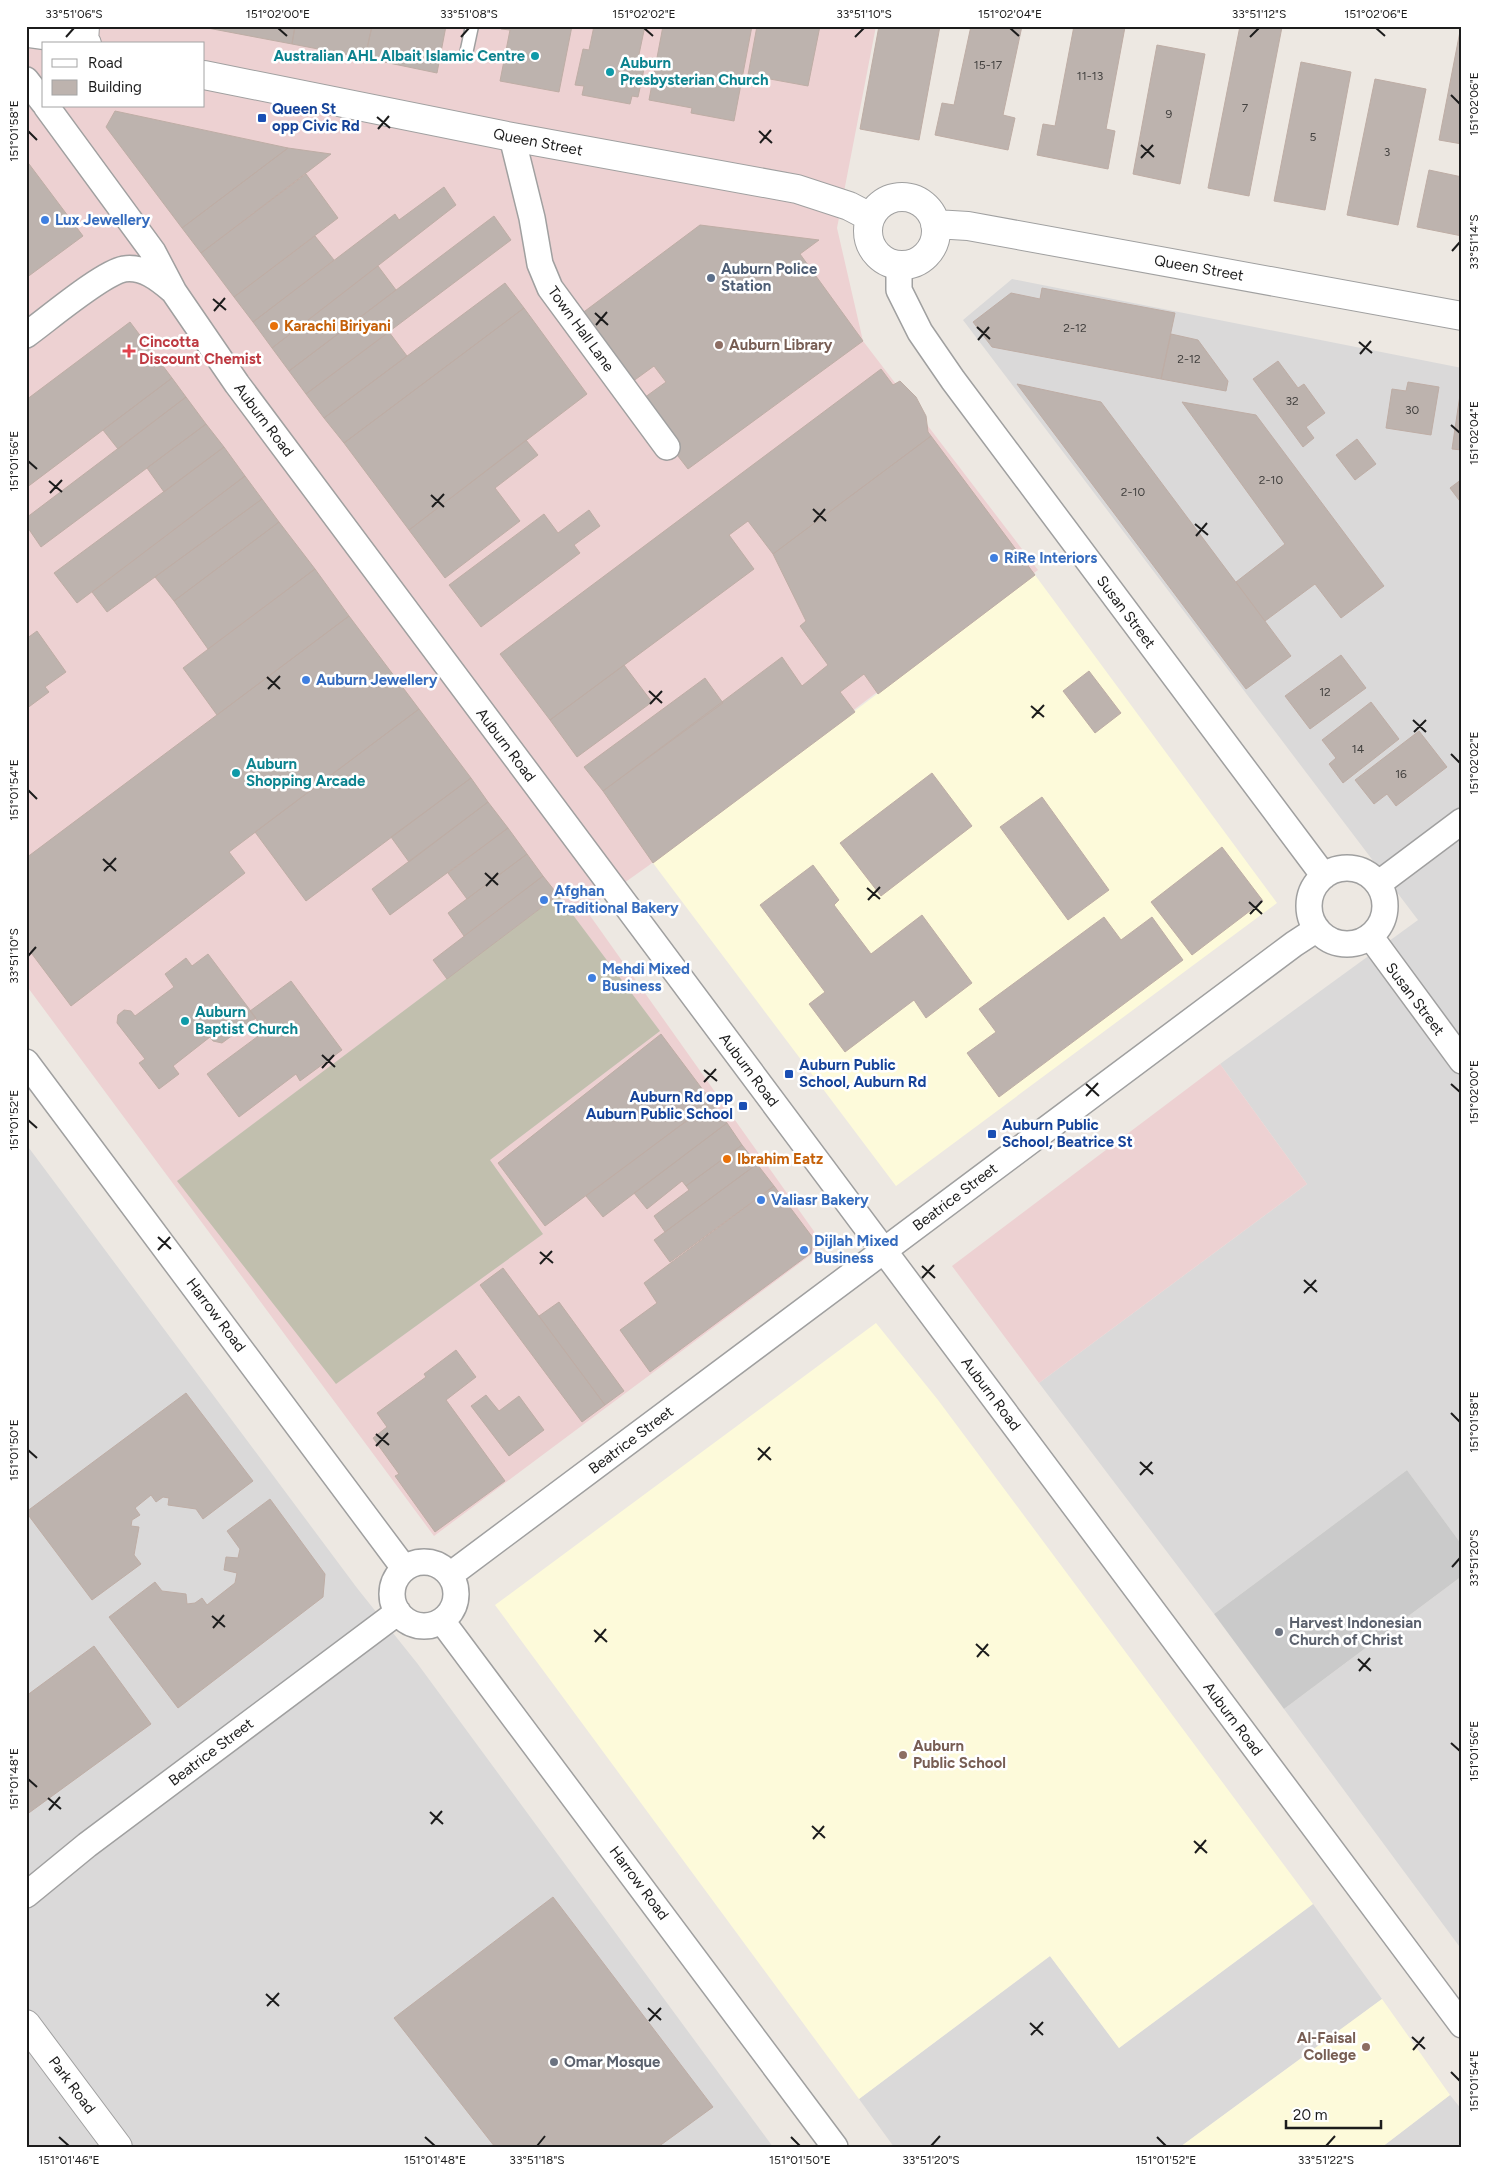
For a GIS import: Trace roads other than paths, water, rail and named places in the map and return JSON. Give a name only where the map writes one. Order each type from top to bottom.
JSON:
[{"type":"street","points":[[26,34],[86,37]]},
{"type":"street","name":"Queen Street","points":[[205,75],[512,137],[797,189],[849,206],[870,217]]},
{"type":"street","points":[[26,80],[42,100]]},
{"type":"street","name":"Auburn Road","points":[[47,108],[153,252],[174,292],[249,400],[1462,2025]]},
{"type":"street","name":"Town Hall Lane","points":[[512,137],[530,210],[540,264],[550,288],[667,448]]},
{"type":"street","points":[[900,196],[912,198],[922,203],[931,213],[935,224],[934,240],[927,253],[919,260],[909,264],[888,262],[879,257],[872,248],[868,233],[870,217],[882,203],[900,196]]},
{"type":"street","name":"Queen Street","points":[[935,224],[992,231],[1462,316]]},
{"type":"street","name":"Susan Street","points":[[899,264],[899,290],[920,332],[953,380],[1324,876]]},
{"type":"street","points":[[26,335],[103,278],[125,269],[154,275],[174,292]]},
{"type":"street","points":[[1378,884],[1462,822]]},
{"type":"street","points":[[1353,869],[1370,876],[1378,884],[1385,906],[1383,918],[1378,928],[1370,936],[1359,942],[1348,944],[1326,938],[1317,928],[1311,919],[1310,895],[1324,876],[1335,870],[1353,869]]},
{"type":"street","name":"Beatrice Street","points":[[450,1574],[1317,928]]},
{"type":"street","name":"Susan Street","points":[[1370,936],[1462,1061]]},
{"type":"street","name":"Harrow Road","points":[[26,1062],[404,1568]]},
{"type":"street","points":[[428,1562],[443,1567],[450,1574],[455,1584],[456,1594],[449,1614],[442,1621],[423,1626],[413,1624],[404,1620],[398,1612],[393,1604],[393,1584],[397,1575],[404,1568],[413,1563],[428,1562]]},
{"type":"street","name":"Beatrice Street","points":[[26,1895],[95,1839],[398,1612]]},
{"type":"street","name":"Harrow Road","points":[[442,1621],[835,2147]]},
{"type":"street","name":"Park Road","points":[[26,2024],[118,2147]]},
{"type":"lane","points":[[466,54],[472,26]]},
{"type":"place","name":"Australian AHL Albait Islamic Centre","points":[[535,56]]},
{"type":"place","name":"Auburn Presbysterian Church","points":[[610,72]]},
{"type":"place","name":"Queen St opp Civic Rd","points":[[262,118]]},
{"type":"place","name":"Lux Jewellery","points":[[45,220]]},
{"type":"place","name":"Auburn Police Station","points":[[711,278]]},
{"type":"place","name":"Karachi Biriyani","points":[[274,326]]},
{"type":"place","name":"Auburn Library","points":[[719,345]]},
{"type":"place","name":"Cincotta Discount Chemist","points":[[129,351]]},
{"type":"place","name":"RiRe Interiors","points":[[994,558]]},
{"type":"place","name":"Auburn Jewellery","points":[[306,680]]},
{"type":"place","name":"Auburn Shopping Arcade","points":[[236,773]]},
{"type":"place","name":"Afghan Traditional Bakery","points":[[544,900]]},
{"type":"place","name":"Mehdi Mixed Business","points":[[592,978]]},
{"type":"place","name":"Auburn Baptist Church","points":[[185,1021]]},
{"type":"place","name":"Auburn Public School, Auburn Rd","points":[[789,1074]]},
{"type":"place","name":"Auburn Rd opp Auburn Public School","points":[[743,1106]]},
{"type":"place","name":"Auburn Public School, Beatrice St","points":[[992,1134]]},
{"type":"place","name":"Ibrahim Eatz","points":[[727,1159]]},
{"type":"place","name":"Valiasr Bakery","points":[[761,1200]]},
{"type":"place","name":"Dijlah Mixed Business","points":[[804,1250]]},
{"type":"place","name":"Harvest Indonesian Church of Christ","points":[[1279,1632]]},
{"type":"place","name":"Auburn Public School","points":[[903,1755]]},
{"type":"place","name":"Al-Faisal College","points":[[1366,2047]]},
{"type":"place","name":"Omar Mosque","points":[[554,2062]]}]
